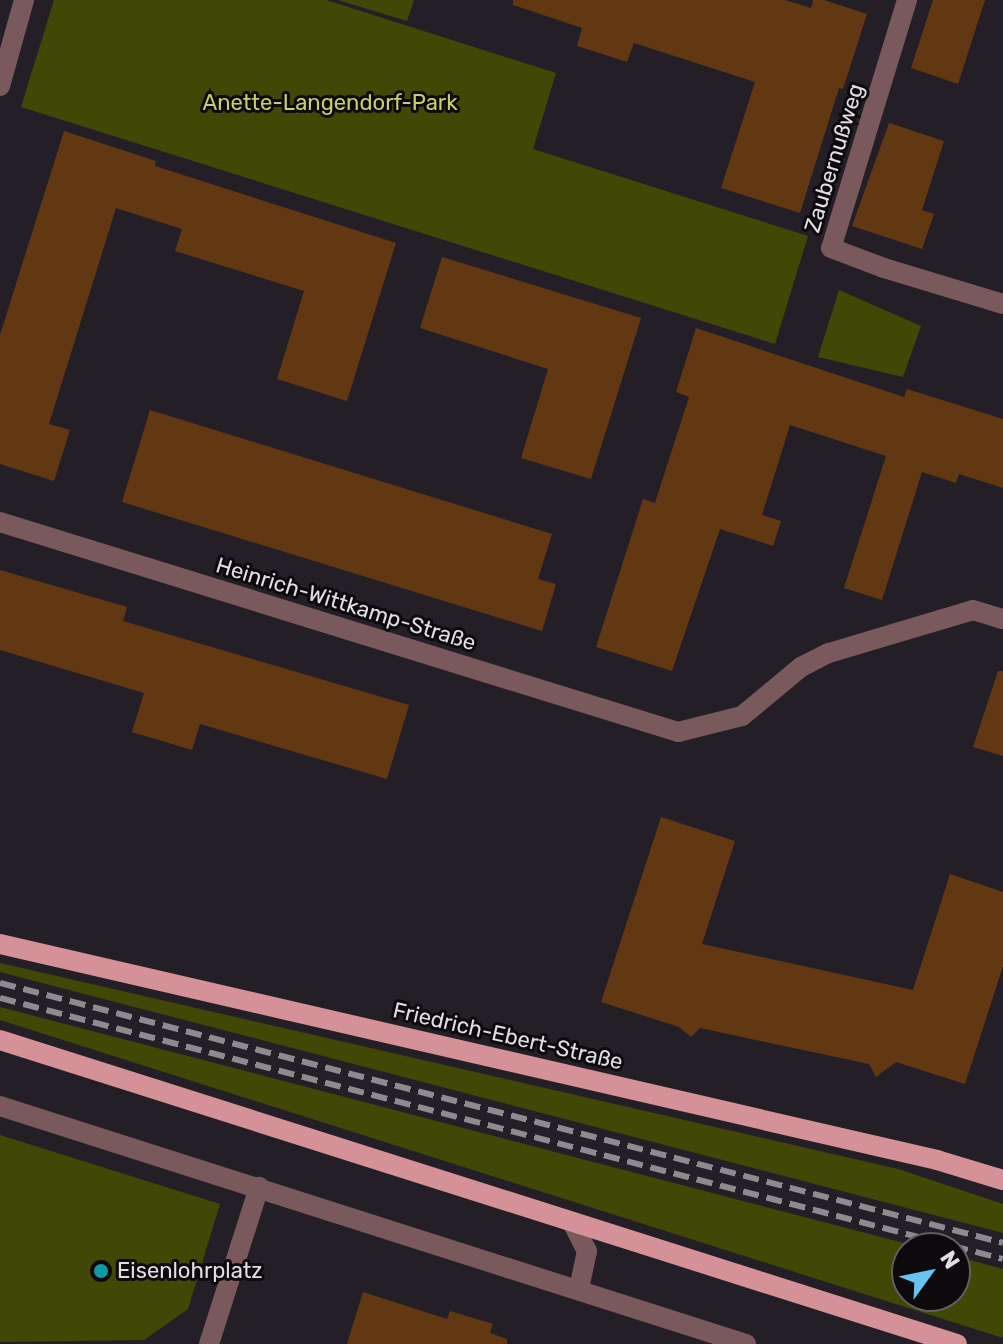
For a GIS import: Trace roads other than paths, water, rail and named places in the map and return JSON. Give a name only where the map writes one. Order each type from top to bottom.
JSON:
[{"type":"main road","name":"Friedrich-Ebert-Straße","points":[[0,944],[937,1160],[1003,1180]]},
{"type":"main road","points":[[0,1040],[957,1344]]},
{"type":"street","points":[[0,86],[24,0]]},
{"type":"street","name":"Zaubernußweg","points":[[907,0],[831,248],[1003,304]]},
{"type":"street","name":"Heinrich-Wittkamp-Straße","points":[[0,522],[678,732],[742,716],[801,667],[829,653],[973,610],[1003,619]]},
{"type":"street","points":[[0,1106],[746,1344]]},
{"type":"street","points":[[209,1344],[259,1187]]},
{"type":"street","points":[[572,1222],[587,1251],[579,1290]]},
{"type":"railway","points":[[0,983],[1003,1243]]},
{"type":"railway","points":[[0,998],[1003,1259]]},
{"type":"place","name":"Eisenlohrplatz","points":[[101,1271]]},
{"type":"park label","name":"Anette-Langendorf-Park","points":[[330,103]]}]
